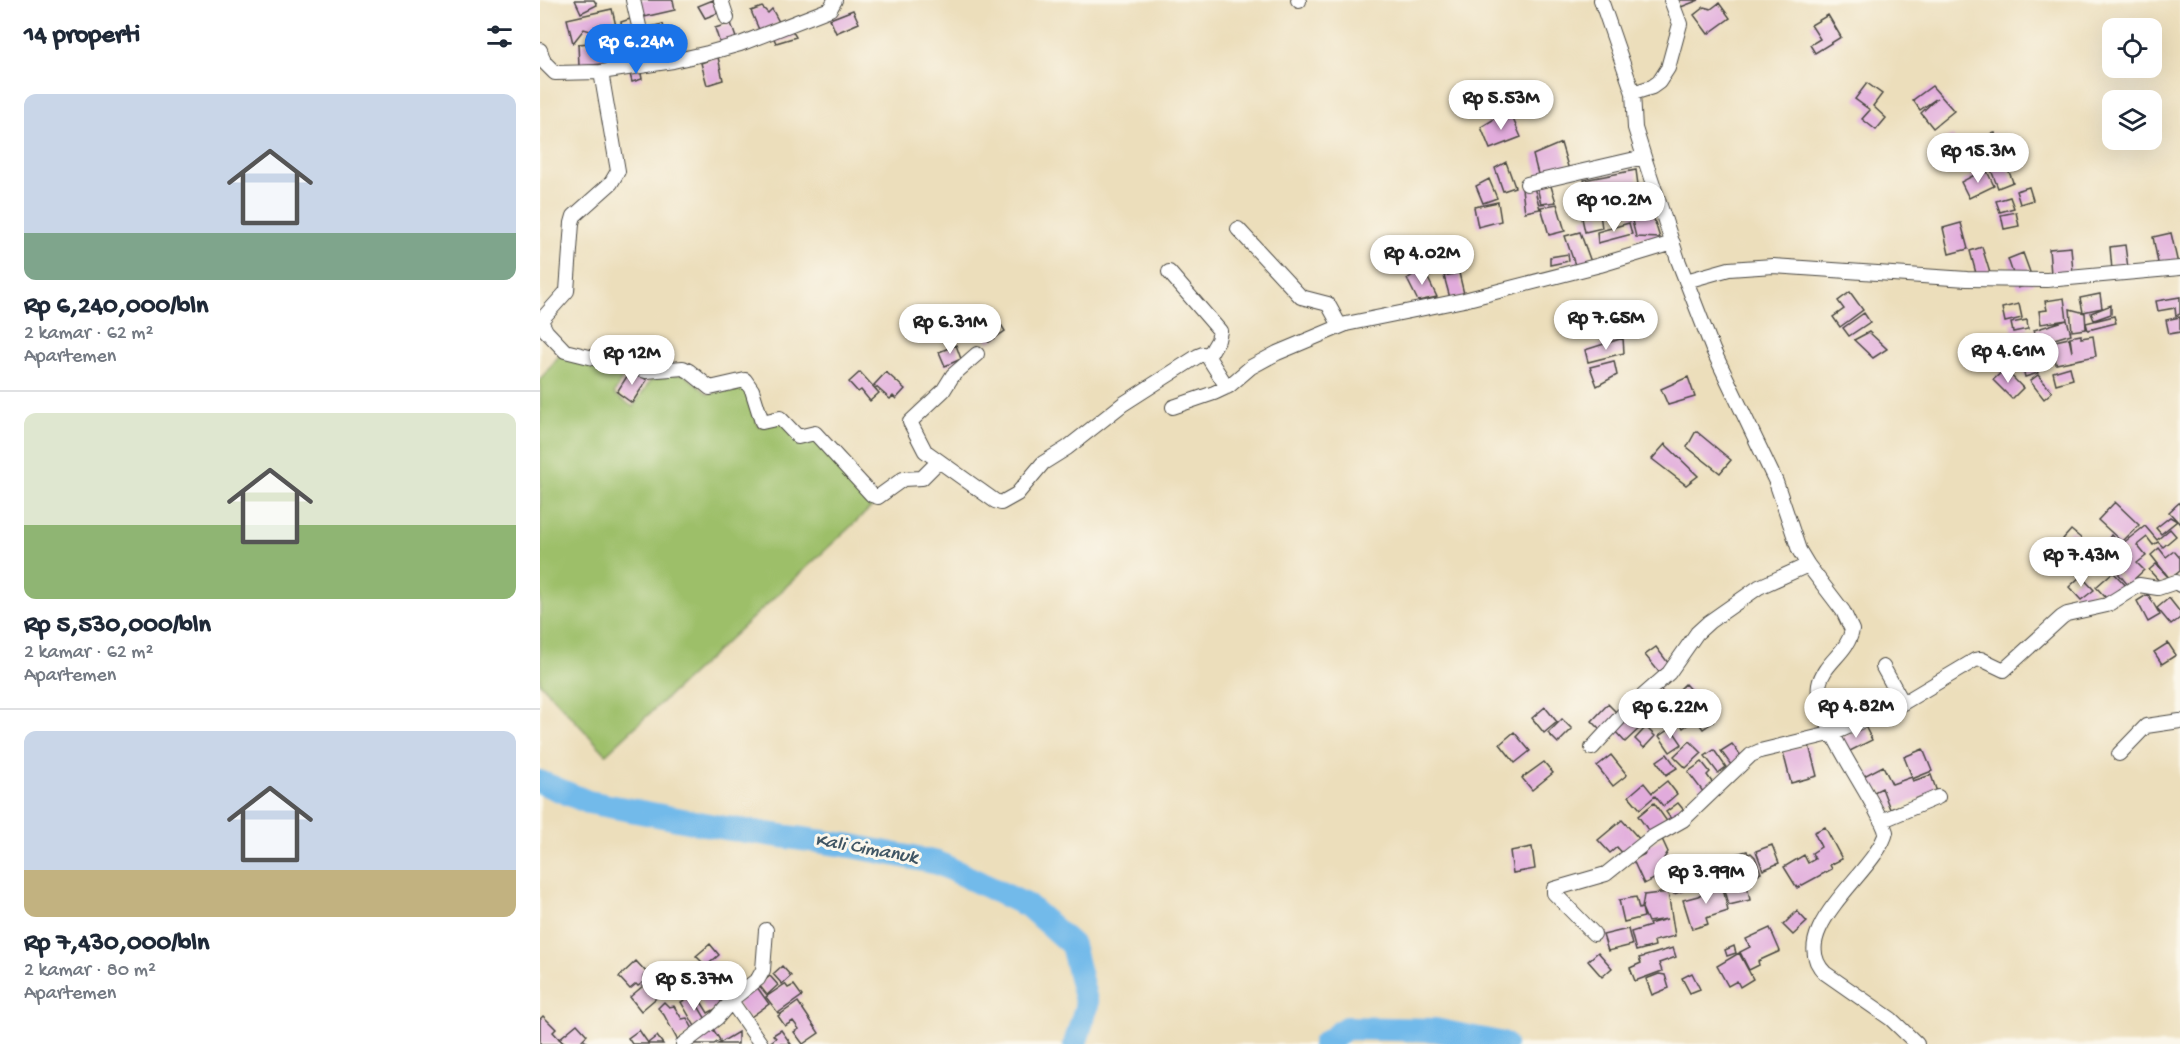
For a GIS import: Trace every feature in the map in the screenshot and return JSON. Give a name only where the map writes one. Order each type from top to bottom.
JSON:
[{"type":"street","points":[[633,0],[648,64]]},
{"type":"street","points":[[721,0],[727,18]]},
{"type":"street","points":[[540,50],[544,62],[555,73],[601,72],[673,61],[740,44],[830,9],[835,0]]},
{"type":"street","points":[[1601,0],[1632,93],[1635,128],[1644,157],[1686,281],[1713,350],[1776,482],[1791,530],[1808,565],[1843,611],[1852,630],[1845,648],[1825,670],[1820,682],[1820,702],[1834,734],[1886,832],[1884,840],[1826,915],[1816,943],[1815,959],[1825,973],[1891,1019],[1917,1044]]},
{"type":"street","points":[[1632,93],[1652,87],[1659,82],[1668,68],[1680,24],[1671,0]]},
{"type":"street","points":[[601,72],[618,171],[614,180],[574,216],[567,291],[543,318],[542,323],[546,331],[568,352],[645,371],[683,368],[710,388],[745,380],[752,390],[762,422],[780,418],[798,437],[815,433],[872,495],[878,498],[903,479],[922,478],[939,461]]},
{"type":"street","points":[[1527,184],[1644,157]]},
{"type":"street","points":[[1238,230],[1301,297],[1328,304],[1341,326]]},
{"type":"street","points":[[1173,407],[1227,387],[1251,367],[1277,353],[1341,326],[1464,300],[1600,265],[1673,243]]},
{"type":"street","points":[[1686,281],[1729,269],[1773,266],[1967,279],[2047,280],[2180,268]]},
{"type":"street","points":[[1169,272],[1220,331],[1218,340],[1208,357]]},
{"type":"street","points":[[977,354],[953,375],[944,391],[909,422],[925,451],[994,501],[1001,503],[1021,489],[1043,463],[1061,452],[1123,404],[1198,356],[1203,354],[1208,357],[1227,387]]},
{"type":"street","points":[[1592,748],[1628,709],[1669,673],[1697,633],[1708,622],[1759,586],[1808,565]]},
{"type":"street","points":[[1594,934],[1554,893],[1554,889],[1606,874],[1651,838],[1683,820],[1751,755],[1834,734],[1903,703],[1974,660],[1981,659],[2004,670],[2067,614],[2108,605],[2139,585],[2158,588],[2176,582],[2180,585]]},
{"type":"street","points":[[1883,667],[1903,703]]},
{"type":"street","points":[[2119,754],[2146,726],[2180,721]]},
{"type":"street","points":[[1881,821],[1938,798]]},
{"type":"street","points":[[683,1044],[717,1018],[731,1001],[758,980],[761,975],[766,930]]},
{"type":"street","points":[[731,1001],[761,1044]]},
{"type":"green space","points":[[561,353],[625,371],[614,394],[633,407],[653,377],[684,374],[708,394],[744,386],[759,427],[778,422],[814,438],[876,503],[606,754],[540,683],[540,380]]},
{"type":"building","points":[[575,0],[594,0],[597,5],[581,13]]},
{"type":"building","points":[[638,0],[673,0],[675,10],[644,17]]},
{"type":"building","points":[[713,0],[718,13],[705,18],[698,6]]},
{"type":"building","points":[[1679,0],[1699,0],[1681,7]]},
{"type":"building","points":[[1719,3],[1730,18],[1708,34],[1694,15],[1704,7],[1711,9]]},
{"type":"building","points":[[762,7],[768,13],[772,9],[779,22],[760,32],[751,11]]},
{"type":"building","points":[[612,9],[616,26],[600,34],[584,29],[573,43],[567,19]]},
{"type":"building","points":[[853,10],[859,23],[836,33],[830,19]]},
{"type":"building","points":[[1828,15],[1841,37],[1815,53],[1810,45],[1820,39],[1811,25]]},
{"type":"building","points":[[630,19],[638,42],[624,47],[621,22]]},
{"type":"building","points":[[731,23],[736,38],[720,44],[715,28]]},
{"type":"building","points":[[663,24],[668,45],[650,49],[646,28]]},
{"type":"building","points":[[790,27],[796,37],[776,43],[772,34]]},
{"type":"building","points":[[615,41],[616,63],[579,66],[578,44]]},
{"type":"building","points":[[635,45],[637,58],[619,69],[615,49]]},
{"type":"building","points":[[668,47],[670,58],[654,61],[652,51]]},
{"type":"building","points":[[718,57],[723,80],[707,85],[701,63]]},
{"type":"building","points":[[640,68],[642,79],[632,82],[629,70]]},
{"type":"building","points":[[1867,83],[1882,94],[1873,106],[1886,118],[1876,130],[1862,119],[1870,110],[1855,99]]},
{"type":"building","points":[[1932,86],[1954,111],[1933,128],[1921,113],[1937,98],[1920,110],[1913,100]]},
{"type":"building","points":[[1509,110],[1521,137],[1490,149],[1481,127]]},
{"type":"building","points":[[1995,133],[2001,154],[1988,158],[1981,137]]},
{"type":"building","points":[[1953,136],[1957,148],[1964,145],[1967,152],[1947,160],[1939,141]]},
{"type":"building","points":[[1561,143],[1569,170],[1539,178],[1533,155]]},
{"type":"building","points":[[1981,143],[1986,167],[1973,170],[1968,146]]},
{"type":"building","points":[[1506,162],[1515,187],[1503,191],[1495,168]]},
{"type":"building","points":[[2006,164],[2013,182],[1998,188],[1991,170]]},
{"type":"building","points":[[1986,169],[1994,186],[1969,198],[1961,182]]},
{"type":"building","points":[[1636,170],[1638,185],[1588,194],[1584,180]]},
{"type":"building","points":[[1489,179],[1497,198],[1483,203],[1476,186]]},
{"type":"building","points":[[1550,183],[1556,202],[1541,204],[1537,187]]},
{"type":"building","points":[[1534,187],[1540,209],[1525,212],[1522,189]]},
{"type":"building","points":[[2029,187],[2033,200],[2020,204],[2016,191]]},
{"type":"building","points":[[1622,190],[1626,203],[1589,206],[1587,196]]},
{"type":"building","points":[[1647,197],[1660,238],[1636,237],[1628,205]]},
{"type":"building","points":[[2010,197],[2014,208],[2000,212],[1996,201]]},
{"type":"building","points":[[1498,202],[1501,221],[1478,227],[1474,207]]},
{"type":"building","points":[[1557,204],[1565,231],[1549,235],[1541,207]]},
{"type":"building","points":[[2016,212],[2019,226],[2004,229],[2001,215]]},
{"type":"building","points":[[1600,214],[1602,228],[1585,232],[1582,218]]},
{"type":"building","points":[[1629,223],[1632,234],[1598,243],[1597,232]]},
{"type":"building","points":[[1961,223],[1968,249],[1949,254],[1943,228]]},
{"type":"building","points":[[1580,232],[1591,262],[1575,265],[1565,236]]},
{"type":"building","points":[[2171,233],[2178,264],[2159,268],[2153,237]]},
{"type":"building","points":[[2125,245],[2128,268],[2112,270],[2110,247]]},
{"type":"building","points":[[1982,247],[1990,273],[1977,277],[1970,251]]},
{"type":"building","points":[[2071,247],[2073,272],[2051,274],[2049,249]]},
{"type":"building","points":[[2023,253],[2034,283],[2018,288],[2008,259]]},
{"type":"building","points":[[1568,254],[1569,261],[1550,265],[1550,257]]},
{"type":"building","points":[[1423,268],[1437,297],[1418,301],[1407,279]]},
{"type":"building","points":[[1459,273],[1465,298],[1450,298],[1444,276]]},
{"type":"building","points":[[1850,292],[1863,310],[1840,327],[1833,317],[1844,309],[1838,301]]},
{"type":"building","points":[[2100,294],[2102,308],[2083,312],[2080,298]]},
{"type":"building","points":[[2180,297],[2180,314],[2176,316],[2175,308],[2158,311],[2156,301]]},
{"type":"building","points":[[2064,298],[2067,320],[2041,324],[2039,311],[2047,310],[2045,301]]},
{"type":"building","points":[[2019,304],[2022,318],[2005,322],[2002,308]]},
{"type":"building","points":[[2111,305],[2111,314],[2094,320],[2091,313]]},
{"type":"building","points":[[2070,309],[2085,313],[2086,329],[2072,331]]},
{"type":"building","points":[[1864,313],[1870,322],[1849,336],[1843,328]]},
{"type":"building","points":[[2114,316],[2116,323],[2088,330],[2086,323]]},
{"type":"building","points":[[2180,317],[2180,332],[2169,334],[2166,320]]},
{"type":"building","points":[[998,320],[1005,331],[989,342],[981,332]]},
{"type":"building","points":[[2027,320],[2028,329],[2013,332],[2011,323]]},
{"type":"building","points":[[2067,320],[2071,334],[2038,344],[2034,330]]},
{"type":"building","points":[[1869,332],[1887,349],[1873,358],[1854,340]]},
{"type":"building","points":[[2081,335],[2081,338],[2093,336],[2096,356],[2056,364],[2055,357],[2047,360],[2042,344],[2069,338],[2072,352],[2070,337]]},
{"type":"building","points":[[1623,338],[1624,353],[1588,362],[1585,350]]},
{"type":"building","points":[[2007,339],[2013,355],[1994,363],[1988,347]]},
{"type":"building","points":[[956,345],[961,359],[945,366],[939,352]]},
{"type":"building","points":[[2032,353],[2038,373],[2025,377],[2020,357]]},
{"type":"building","points":[[1614,361],[1617,375],[1597,386],[1590,367]]},
{"type":"building","points":[[2070,367],[2073,379],[2056,384],[2053,372]]},
{"type":"building","points":[[2005,369],[2023,388],[2012,399],[1993,380]]},
{"type":"building","points":[[631,370],[647,380],[632,403],[617,392]]},
{"type":"building","points":[[860,372],[879,393],[870,401],[861,390],[858,392],[849,382]]},
{"type":"building","points":[[886,372],[905,389],[896,399],[893,396],[890,399],[874,385]]},
{"type":"building","points":[[2038,375],[2052,392],[2044,399],[2030,381]]},
{"type":"building","points":[[1688,377],[1695,397],[1668,405],[1661,389]]},
{"type":"building","points":[[1696,431],[1731,460],[1720,473],[1687,447]]},
{"type":"building","points":[[1665,444],[1698,476],[1686,485],[1652,459]]},
{"type":"building","points":[[2115,502],[2139,525],[2122,542],[2098,520]]},
{"type":"building","points":[[2180,502],[2180,524],[2169,512]]},
{"type":"building","points":[[2170,517],[2177,521],[2161,534],[2156,528]]},
{"type":"building","points":[[2145,526],[2157,540],[2170,529],[2176,536],[2163,547],[2158,542],[2153,545],[2147,537],[2137,545],[2146,556],[2137,563],[2144,570],[2128,585],[2112,566],[2127,552],[2125,549],[2106,566],[2097,557],[2111,535],[2120,545],[2118,547]]},
{"type":"building","points":[[2071,530],[2088,544],[2080,553],[2063,539]]},
{"type":"building","points":[[2062,542],[2078,555],[2070,565],[2054,552]]},
{"type":"building","points":[[2159,548],[2166,557],[2174,551],[2180,558],[2180,571],[2170,579],[2151,555]]},
{"type":"building","points":[[2156,564],[2168,577],[2161,583],[2149,570]]},
{"type":"building","points":[[2113,572],[2130,590],[2124,595],[2119,589],[2107,599],[2096,587]]},
{"type":"building","points":[[2081,576],[2094,590],[2081,600],[2069,587]]},
{"type":"building","points":[[2148,594],[2160,615],[2148,622],[2137,601]]},
{"type":"building","points":[[2169,598],[2180,612],[2180,618],[2171,625],[2157,608]]},
{"type":"building","points":[[2168,643],[2176,655],[2162,664],[2154,652]]},
{"type":"building","points":[[1656,647],[1669,664],[1659,672],[1645,655]]},
{"type":"building","points":[[1685,684],[1696,696],[1695,708],[1700,704],[1713,722],[1703,729],[1690,711],[1680,689]]},
{"type":"building","points":[[1660,689],[1673,704],[1662,714],[1649,699]]},
{"type":"building","points":[[1869,698],[1875,711],[1853,721],[1847,707]]},
{"type":"building","points":[[1608,704],[1619,715],[1602,731],[1592,721]]},
{"type":"building","points":[[1545,707],[1557,722],[1544,733],[1532,718]]},
{"type":"building","points":[[1633,712],[1644,724],[1625,742],[1614,730]]},
{"type":"building","points":[[1688,714],[1693,721],[1683,728],[1679,721]]},
{"type":"building","points":[[1562,719],[1572,729],[1558,743],[1548,733]]},
{"type":"building","points":[[1865,726],[1872,740],[1848,752],[1841,738]]},
{"type":"building","points":[[1646,727],[1655,736],[1644,748],[1635,739]]},
{"type":"building","points":[[1671,728],[1682,744],[1670,752],[1659,736]]},
{"type":"building","points":[[1514,732],[1530,751],[1515,763],[1500,744]]},
{"type":"building","points":[[1690,741],[1702,753],[1686,768],[1674,756]]},
{"type":"building","points":[[1732,744],[1742,757],[1731,765],[1721,751]]},
{"type":"building","points":[[1809,745],[1817,776],[1791,783],[1783,752]]},
{"type":"building","points":[[1923,749],[1932,771],[1912,779],[1913,781],[1931,775],[1937,792],[1890,809],[1882,788],[1870,794],[1862,777],[1883,766],[1892,784],[1912,777],[1904,757]]},
{"type":"building","points":[[1714,750],[1726,767],[1718,773],[1705,756]]},
{"type":"building","points":[[1667,754],[1677,768],[1666,775],[1657,761]]},
{"type":"building","points":[[1611,755],[1627,775],[1613,786],[1597,766]]},
{"type":"building","points":[[1544,762],[1553,773],[1532,790],[1522,778]]},
{"type":"building","points":[[1702,762],[1710,772],[1707,775],[1714,785],[1704,793],[1688,772]]},
{"type":"building","points":[[1667,781],[1677,794],[1663,806],[1655,796],[1640,809],[1629,796],[1644,783],[1652,793]]},
{"type":"building","points":[[1654,803],[1671,827],[1651,834],[1638,816]]},
{"type":"building","points":[[1678,803],[1687,814],[1674,823],[1666,812]]},
{"type":"building","points":[[1622,820],[1643,843],[1627,858],[1617,847],[1610,853],[1598,840]]},
{"type":"building","points":[[1825,827],[1842,859],[1830,865],[1832,869],[1797,888],[1784,867],[1804,855],[1808,863],[1815,859],[1812,853],[1821,847],[1814,832]]},
{"type":"building","points":[[1662,839],[1668,852],[1664,858],[1667,866],[1655,873],[1658,877],[1644,884],[1633,860],[1645,854],[1642,847]]},
{"type":"building","points":[[1772,845],[1779,863],[1763,870],[1756,851]]},
{"type":"building","points":[[1532,847],[1535,869],[1513,873],[1510,851]]},
{"type":"building","points":[[1747,851],[1755,857],[1761,873],[1749,877],[1748,873],[1743,874],[1736,854]]},
{"type":"building","points":[[1727,854],[1733,872],[1722,876],[1719,869],[1711,872],[1707,860]]},
{"type":"building","points":[[1700,862],[1709,881],[1674,894],[1669,879],[1688,872],[1688,867]]},
{"type":"building","points":[[1721,879],[1728,911],[1706,918],[1708,924],[1692,929],[1683,900],[1698,896],[1710,889],[1709,881]]},
{"type":"building","points":[[1747,885],[1750,900],[1729,905],[1725,890]]},
{"type":"building","points":[[1668,892],[1675,936],[1654,941],[1655,946],[1636,951],[1631,932],[1667,919],[1648,922],[1642,908],[1644,895]]},
{"type":"building","points":[[1636,897],[1639,909],[1642,908],[1644,917],[1624,922],[1619,900]]},
{"type":"building","points":[[1797,911],[1807,922],[1793,935],[1783,925]]},
{"type":"building","points":[[1770,928],[1780,951],[1758,961],[1759,965],[1749,970],[1740,952],[1750,947],[1746,939]]},
{"type":"building","points":[[1628,929],[1632,945],[1608,951],[1603,935]]},
{"type":"building","points":[[710,944],[719,955],[706,966],[696,956]]},
{"type":"building","points":[[1734,946],[1736,953],[1727,956],[1725,950]]},
{"type":"building","points":[[1673,948],[1676,957],[1659,963],[1662,971],[1635,981],[1630,968],[1641,963],[1639,958]]},
{"type":"building","points":[[1598,952],[1612,968],[1602,977],[1588,961]]},
{"type":"building","points":[[1739,953],[1753,979],[1740,987],[1737,981],[1728,986],[1717,966]]},
{"type":"building","points":[[636,961],[647,973],[643,976],[645,981],[630,989],[619,977]]},
{"type":"building","points":[[660,966],[674,983],[641,1011],[630,997],[650,980],[647,977]]},
{"type":"building","points":[[782,966],[791,976],[782,984],[773,974]]},
{"type":"building","points":[[729,968],[742,986],[738,988],[736,985],[731,989],[734,993],[726,999],[721,991],[717,993],[723,1005],[708,1013],[700,1000],[709,995],[704,986]]},
{"type":"building","points":[[1692,973],[1700,989],[1690,993],[1682,978]]},
{"type":"building","points":[[1659,974],[1665,975],[1669,988],[1652,995],[1646,979]]},
{"type":"building","points":[[770,976],[778,985],[767,995],[759,985]]},
{"type":"building","points":[[694,977],[706,995],[696,1001],[685,982]]},
{"type":"building","points":[[785,984],[788,988],[794,985],[802,996],[778,1013],[766,997]]},
{"type":"building","points":[[757,987],[769,1004],[748,1019],[736,1002]]},
{"type":"building","points":[[692,996],[707,1021],[696,1028],[681,1002]]},
{"type":"building","points":[[664,1002],[669,1007],[674,1006],[682,1019],[687,1018],[694,1031],[677,1039],[658,1008]]},
{"type":"building","points":[[798,1002],[819,1033],[803,1044],[794,1032],[799,1029],[793,1021],[785,1026],[778,1016]]},
{"type":"building","points":[[543,1016],[556,1029],[553,1032],[564,1044],[540,1044],[540,1019]]},
{"type":"building","points":[[577,1024],[587,1035],[582,1040],[587,1042],[585,1044],[567,1044],[559,1039]]},
{"type":"building","points":[[711,1026],[720,1040],[714,1044],[689,1044]]},
{"type":"building","points":[[639,1030],[648,1043],[657,1036],[663,1044],[632,1044],[628,1038]]},
{"type":"building","points":[[781,1030],[791,1044],[768,1044],[776,1038],[773,1035]]},
{"type":"building","points":[[738,1032],[738,1044],[718,1044]]},
{"type":"waterway","name":"Kali Cimanuk","points":[[540,782],[588,802],[725,828],[852,846],[938,863],[1028,906],[1072,945],[1087,1005],[1075,1044]]},
{"type":"waterway","name":"Kali Cimanuk","points":[[1324,1044],[1346,1028],[1435,1030],[1504,1044]]}]
